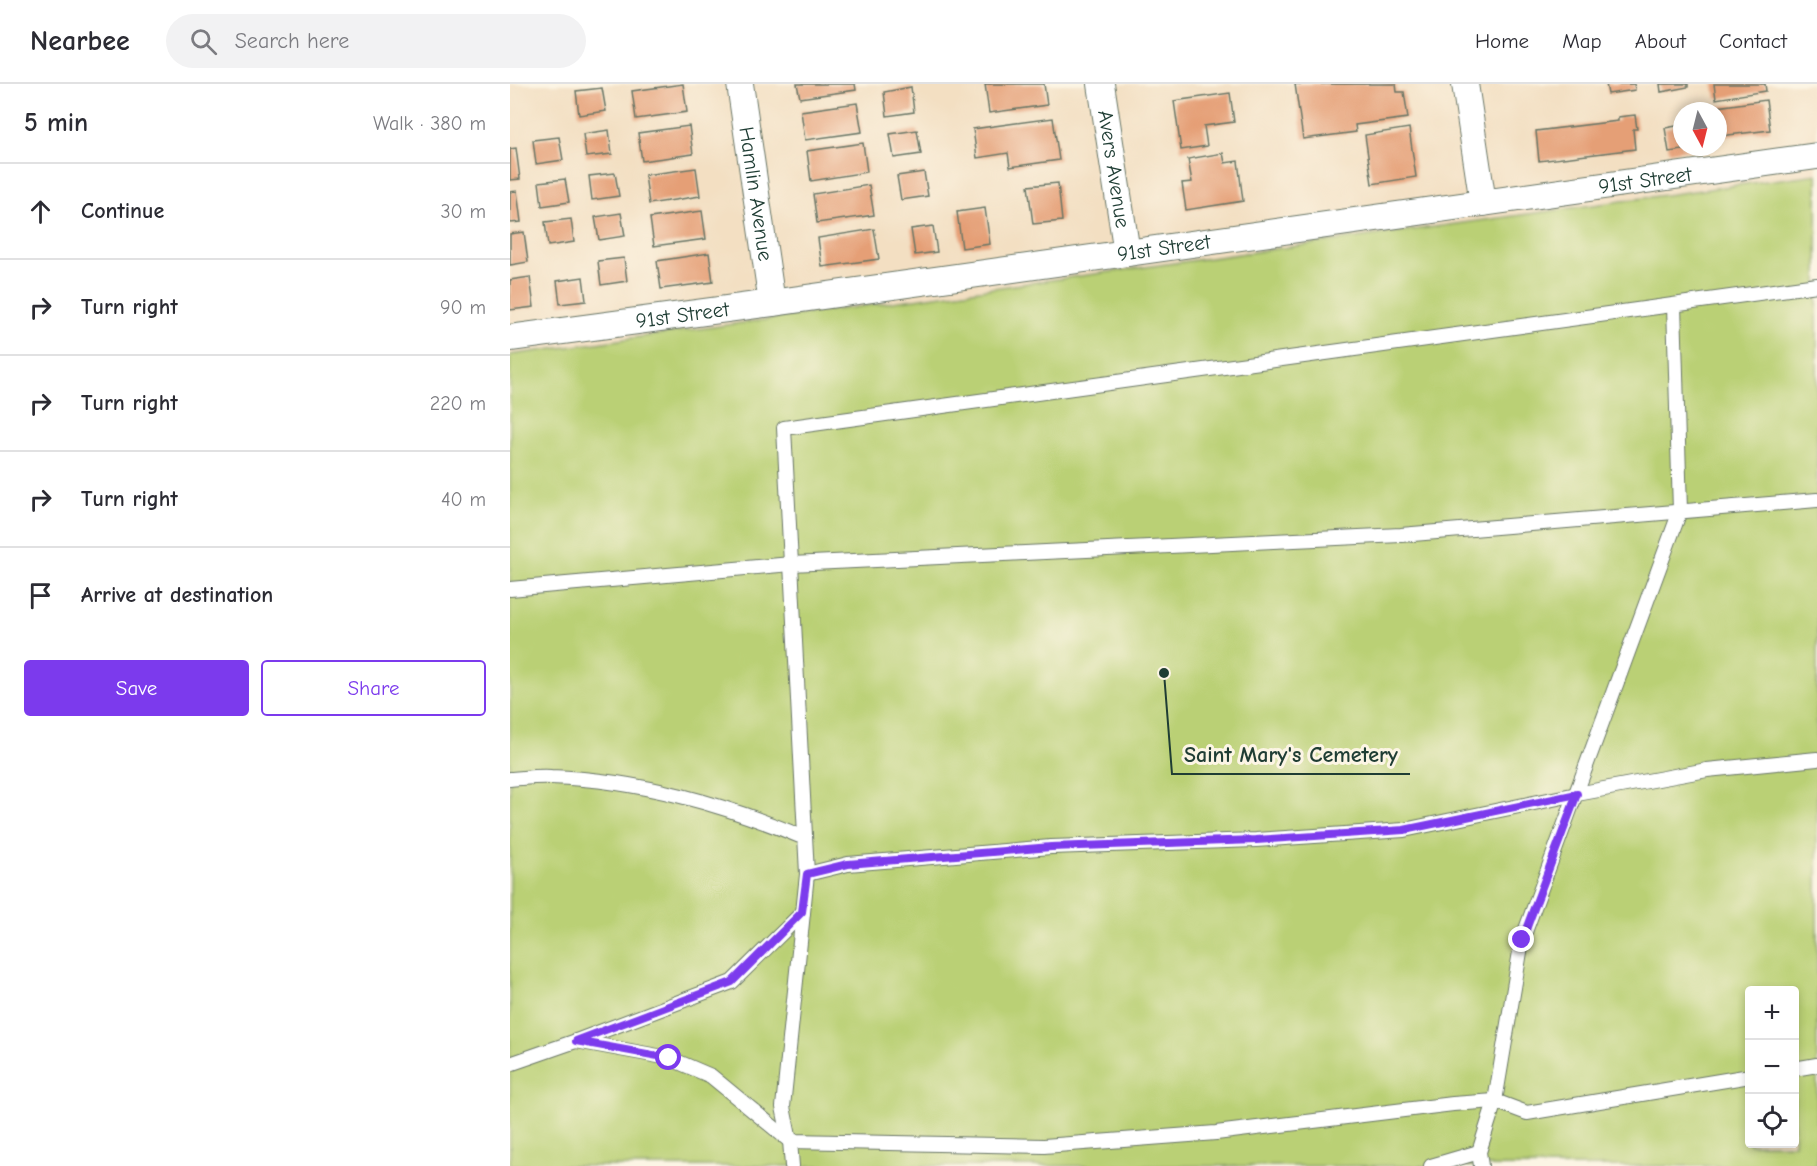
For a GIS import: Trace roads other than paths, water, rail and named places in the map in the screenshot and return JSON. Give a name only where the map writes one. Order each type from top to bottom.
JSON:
[{"type":"street","name":"Hamlin Avenue","points":[[740,84],[772,303]]},
{"type":"street","name":"Avers Avenue","points":[[1101,84],[1127,253]]},
{"type":"street","points":[[1465,84],[1483,203]]},
{"type":"street","name":"91st Street","points":[[510,338],[1817,156]]},
{"type":"lane","points":[[792,1166],[783,1107],[807,874],[784,428],[1817,285]]},
{"type":"lane","points":[[1481,1166],[1479,1152],[1495,1101],[1522,940],[1680,511],[1674,305]]},
{"type":"lane","points":[[510,589],[791,564],[1401,535],[1817,500]]},
{"type":"lane","points":[[807,874],[848,864],[1051,847],[1256,840],[1404,830],[1707,770],[1817,759]]},
{"type":"lane","points":[[510,779],[549,777],[611,782],[692,798],[757,819],[805,838]]},
{"type":"lane","points":[[510,1064],[732,982],[802,912]]},
{"type":"lane","points":[[576,1041],[669,1058],[711,1076],[790,1141],[1044,1146],[1216,1133],[1453,1104],[1495,1101],[1527,1113],[1745,1077]]},
{"type":"lane","points":[[1799,1068],[1817,1065]]},
{"type":"lane","points":[[1431,1166],[1479,1152]]},
{"type":"place","name":"Saint Mary's Cemetery","points":[[1164,673]]}]
